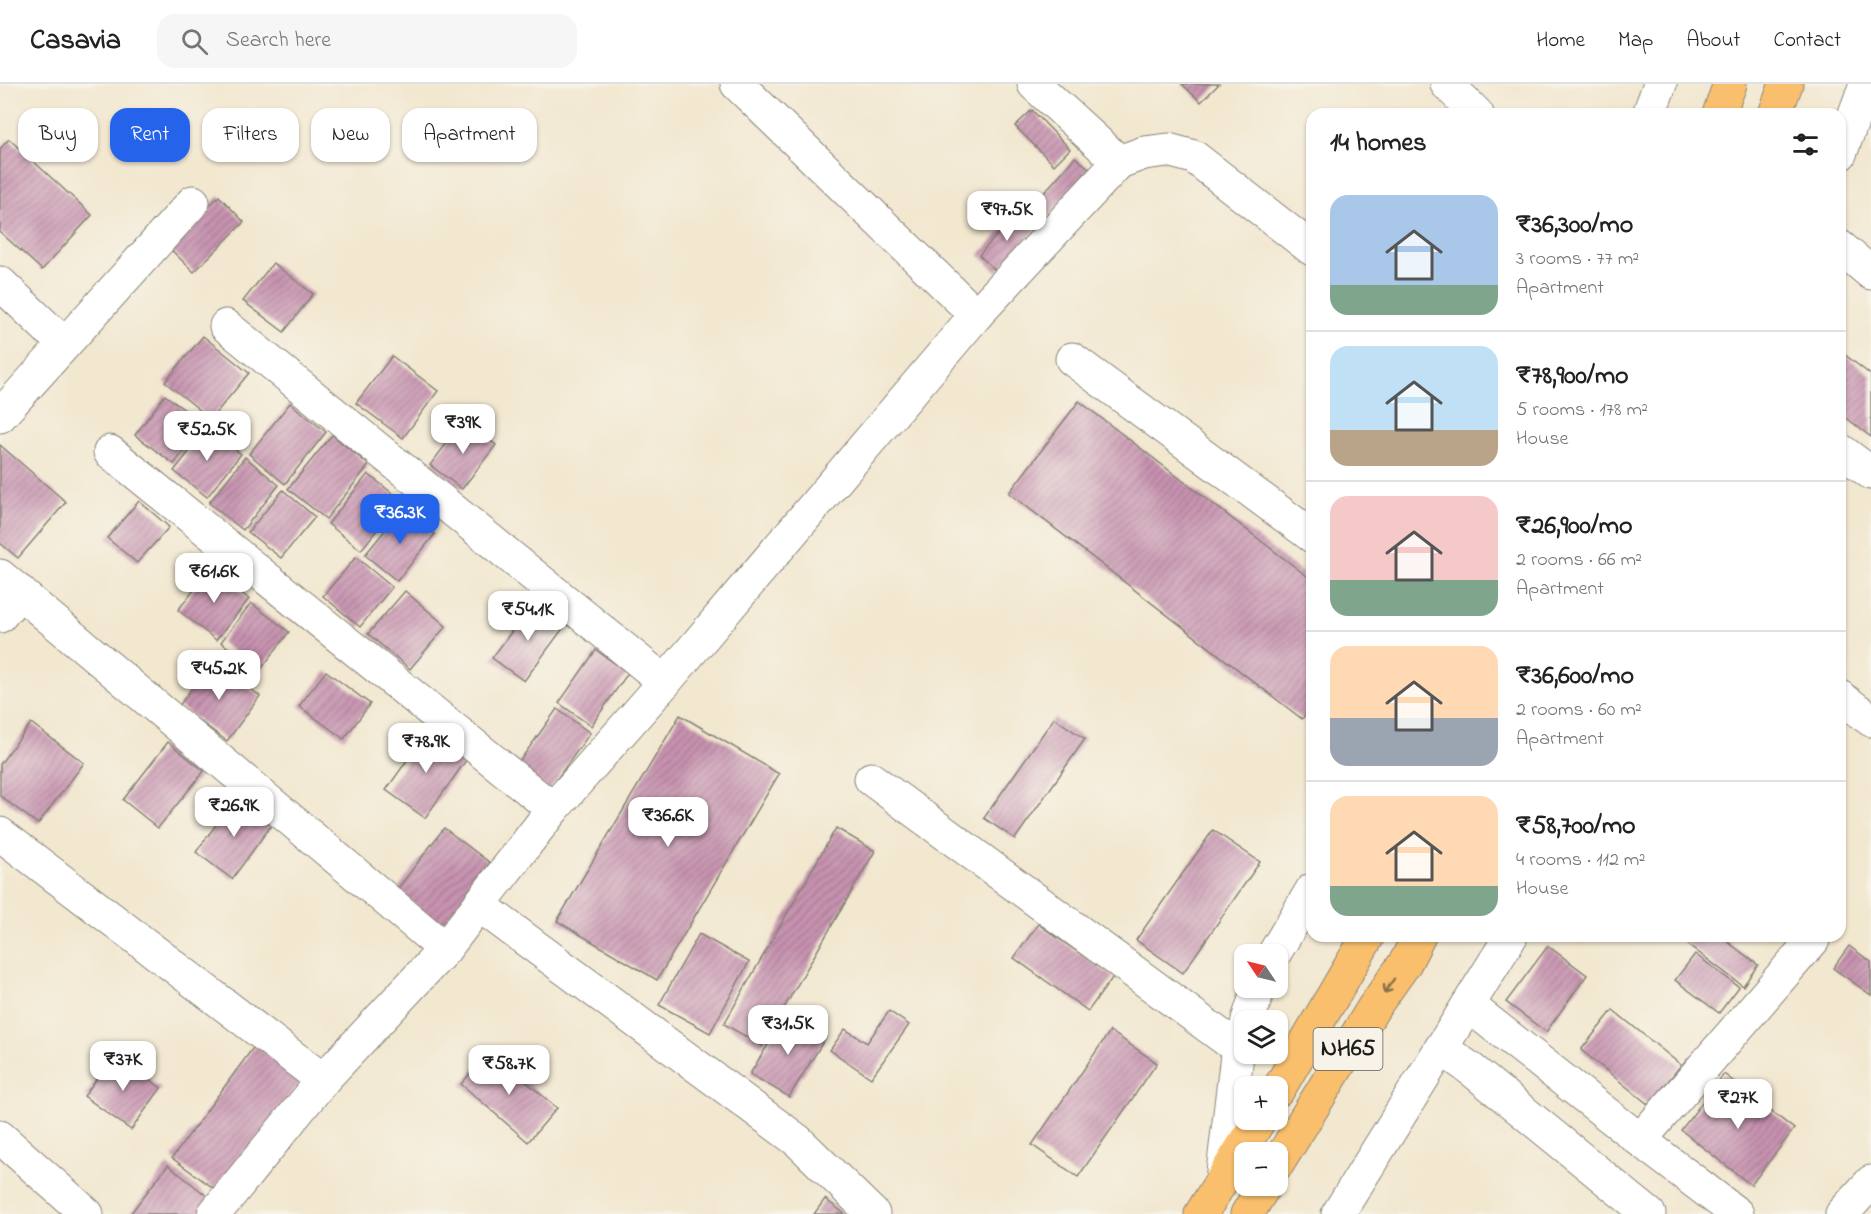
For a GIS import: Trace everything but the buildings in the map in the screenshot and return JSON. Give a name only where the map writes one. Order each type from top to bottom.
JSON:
[{"type":"highway","points":[[1721,108],[1730,84]]},
{"type":"highway","points":[[1777,108],[1786,84]]},
{"type":"highway","name":"NH65","points":[[1286,1076],[1364,942]]},
{"type":"highway","name":"NH65","points":[[1288,1147],[1374,1007],[1405,963],[1416,942]]},
{"type":"highway","points":[[1201,1214],[1253,1130]]},
{"type":"highway","points":[[1247,1214],[1258,1196]]},
{"type":"street","points":[[737,84],[976,315]]},
{"type":"street","points":[[1034,84],[1119,162]]},
{"type":"street","points":[[1447,84],[1471,108]]},
{"type":"street","points":[[1651,108],[1660,84]]},
{"type":"street","points":[[1846,138],[1866,84]]},
{"type":"street","points":[[214,1214],[323,1080],[445,950],[553,809],[665,682],[976,315],[1119,162],[1144,153],[1168,150],[1194,157],[1306,244]]},
{"type":"street","points":[[0,416],[193,202]]},
{"type":"street","points":[[1846,252],[1871,273]]},
{"type":"street","points":[[0,283],[64,344]]},
{"type":"street","points":[[226,326],[665,682]]},
{"type":"street","points":[[1072,359],[1306,532]]},
{"type":"street","points":[[110,452],[553,809]]},
{"type":"street","points":[[1846,454],[1871,473]]},
{"type":"street","points":[[7,595],[445,950]]},
{"type":"street","points":[[1846,701],[1871,720]]},
{"type":"street","points":[[871,779],[1234,1026]]},
{"type":"street","points":[[0,834],[323,1080]]},
{"type":"street","points":[[1280,944],[1306,900]]},
{"type":"street","points":[[479,905],[798,1141],[873,1214]]},
{"type":"street","points":[[1338,1214],[1507,942]]},
{"type":"street","points":[[1640,1140],[1811,942]]},
{"type":"street","points":[[1468,1005],[1737,1214]]},
{"type":"street","points":[[1441,1048],[1488,1083],[1649,1214]]},
{"type":"street","points":[[1222,1180],[1239,1064]]},
{"type":"street","points":[[0,1137],[87,1214]]},
{"type":"street","points":[[1842,1214],[1871,1182]]}]
